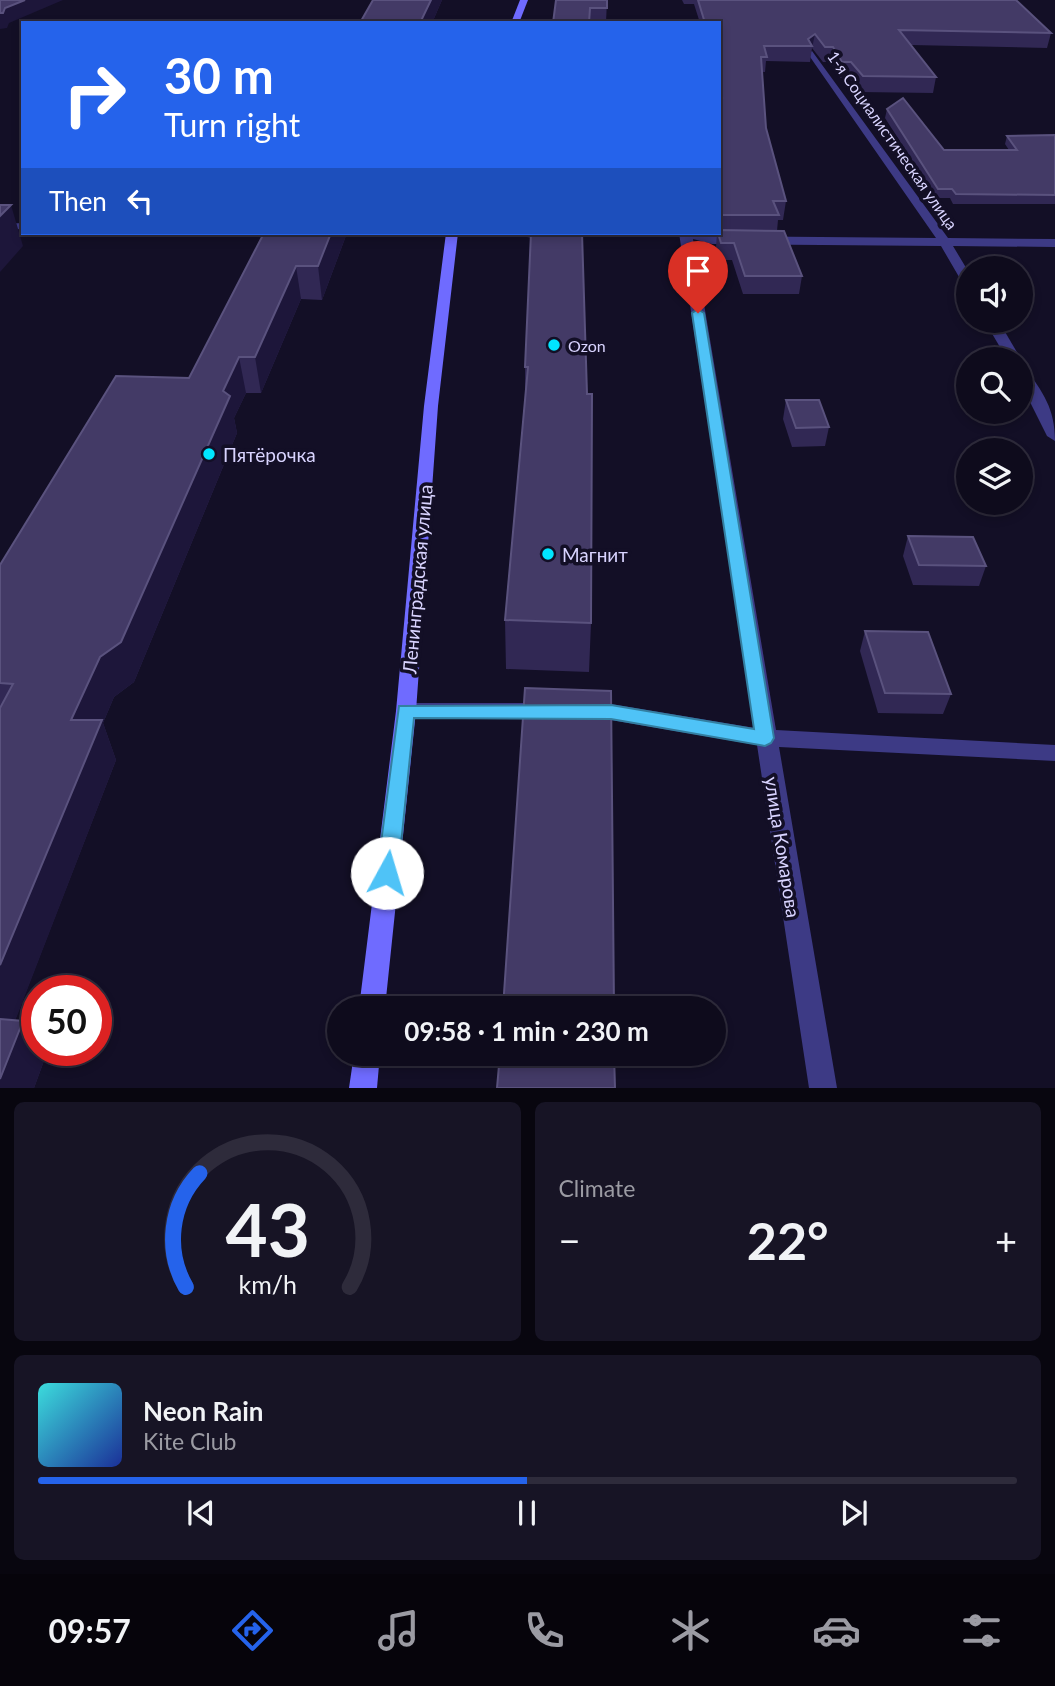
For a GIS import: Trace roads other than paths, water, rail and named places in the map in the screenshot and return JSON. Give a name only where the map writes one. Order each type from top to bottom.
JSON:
[{"type":"main road","points":[[516,21],[524,0]]},
{"type":"main road","name":"Ленинградская улица","points":[[373,996],[406,711],[431,406],[452,235]]},
{"type":"main road","points":[[363,1087],[366,1066]]},
{"type":"street","name":"1-я Социалистическая улица","points":[[812,54],[956,262]]},
{"type":"street","points":[[0,227],[21,226]]},
{"type":"street","name":"улица Комарова","points":[[685,235],[822,1087]]},
{"type":"street","points":[[693,235],[712,240],[1055,243]]},
{"type":"street","points":[[1033,395],[1055,436]]},
{"type":"street","points":[[406,711],[611,712],[765,738],[1055,754]]},
{"type":"place","name":"Ozon","points":[[554,345]]},
{"type":"place","name":"Пятёрочка","points":[[209,454]]},
{"type":"place","name":"Магнит","points":[[548,554]]}]
